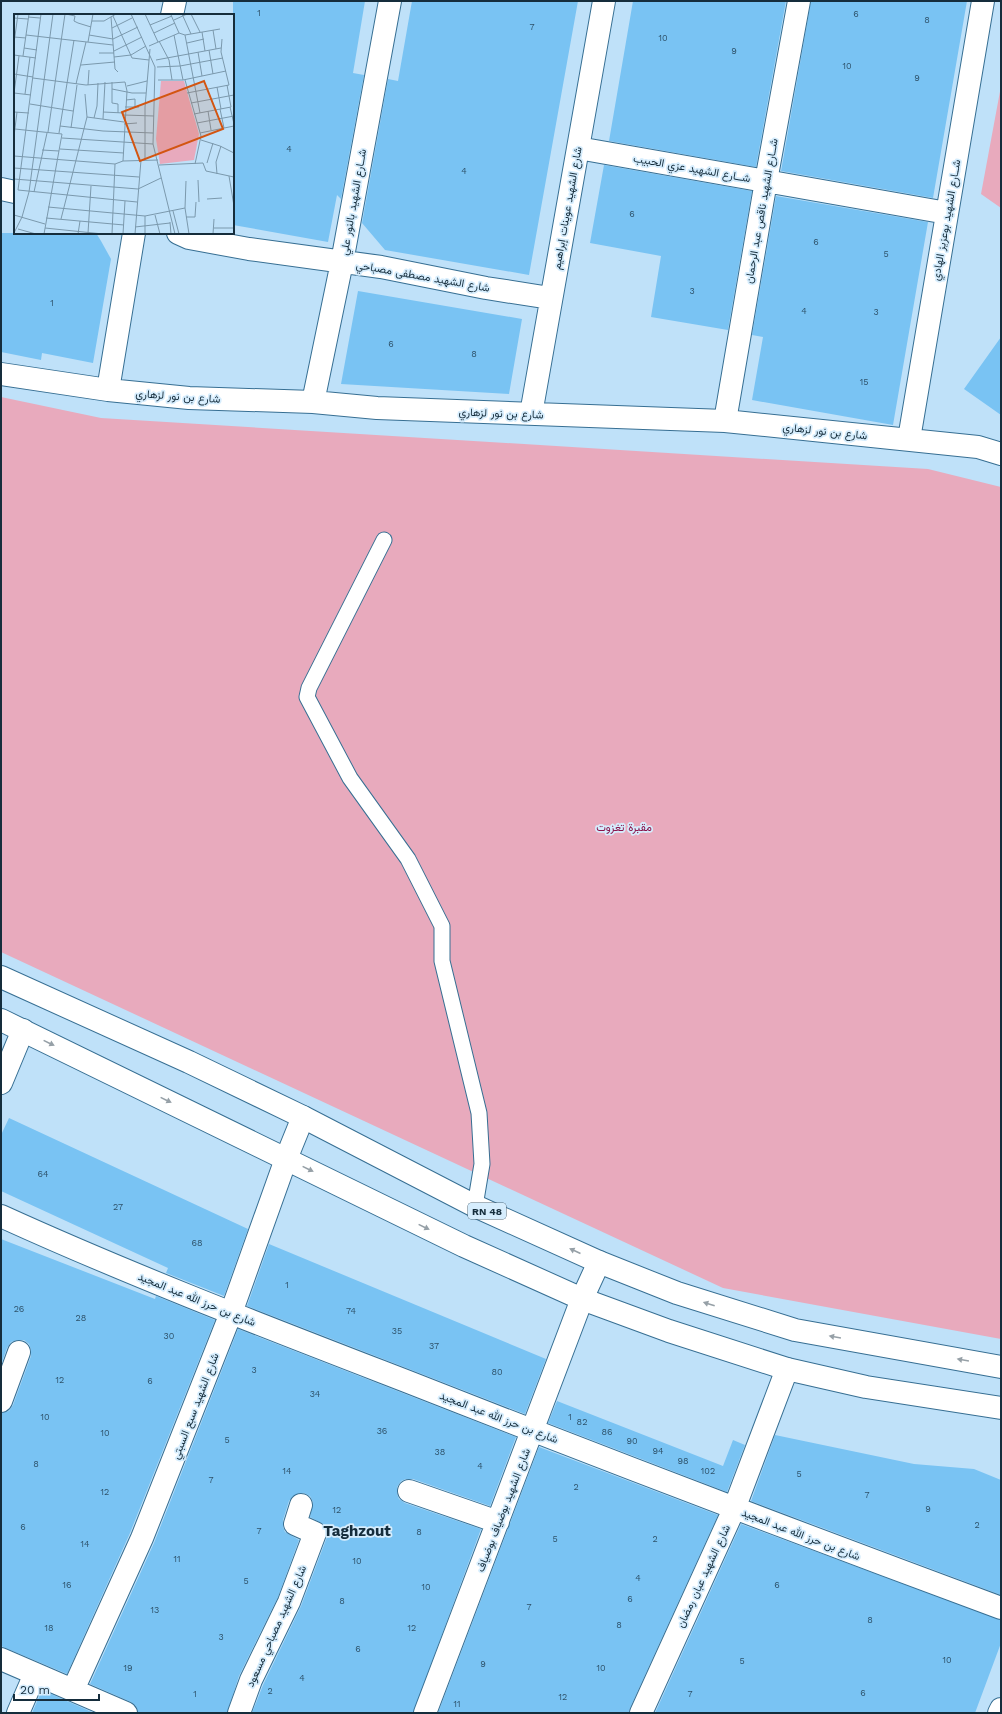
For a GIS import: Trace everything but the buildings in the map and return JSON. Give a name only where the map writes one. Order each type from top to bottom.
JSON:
[{"type":"main road","points":[[172,14],[175,1]]},
{"type":"main road","name":"شــارع الشهيد بالنور علي","points":[[313,402],[342,262],[390,1]]},
{"type":"main road","name":"شارع الشهيد عوينات إبراهيم","points":[[531,414],[550,298],[604,1]]},
{"type":"main road","name":"شــارع الشهيد ناقص عبد الرحمان","points":[[725,422],[766,181],[799,1]]},
{"type":"main road","name":"شــارع الشهيد بوعزيز الهادي","points":[[909,439],[982,1]]},
{"type":"main road","name":"شــارع الشهيد عزي الحبيب","points":[[578,148],[947,213]]},
{"type":"main road","points":[[1,189],[14,192]]},
{"type":"main road","points":[[108,390],[134,234]]},
{"type":"main road","name":"شارع الشهيد مصطفى مصباحي","points":[[180,234],[189,238],[249,249],[381,267],[486,288],[550,298]]},
{"type":"main road","name":"شارع بن نور لزهاري","points":[[1,374],[108,390],[189,398],[313,402],[377,408],[725,422],[978,447],[1001,454]]},
{"type":"main road","name":"RN 48","points":[[1,977],[189,1062],[303,1117],[475,1206],[599,1262],[677,1293],[795,1330],[1001,1367]]},
{"type":"main road","points":[[1,1020],[464,1246],[582,1299],[669,1331],[787,1369],[866,1387],[1001,1408]]},
{"type":"main road","points":[[1,1083],[22,1030]]},
{"type":"main road","name":"شارع الشهيد سبع السبتي","points":[[73,1690],[142,1538],[231,1313],[286,1159],[303,1117]]},
{"type":"main road","name":"شارع بن حرز الله عبد المجيد","points":[[1,1216],[64,1245],[231,1313],[734,1509],[1001,1608]]},
{"type":"main road","name":"شارع الشهيد بوضياف بوضياف","points":[[425,1713],[582,1299],[599,1262]]},
{"type":"main road","points":[[1,1401],[19,1352]]},
{"type":"main road","name":"شارع الشهيد عبان رمضان","points":[[640,1713],[734,1509],[787,1369]]},
{"type":"main road","points":[[409,1491],[498,1522]]},
{"type":"main road","name":"شارع الشهيد مصباحي مسعود","points":[[239,1713],[251,1680],[289,1602],[315,1534],[295,1524],[301,1505]]},
{"type":"main road","points":[[1,1659],[126,1713]]},
{"type":"main road","points":[[18,1713],[35,1674]]},
{"type":"main road","points":[[1000,1713],[1001,1709]]},
{"type":"lane","points":[[384,540],[309,688],[307,697],[350,778],[408,859],[442,926],[442,961],[479,1113],[482,1164],[475,1206]]},
{"type":"green space","points":[[1001,86],[1001,208],[981,194]]},
{"type":"green space","name":"مقبرة تغزوت","points":[[1,397],[101,418],[928,469],[1001,487],[1001,1339],[723,1288],[1,952]]},
{"type":"district","name":"Taghzout","points":[[357,1531]]}]
